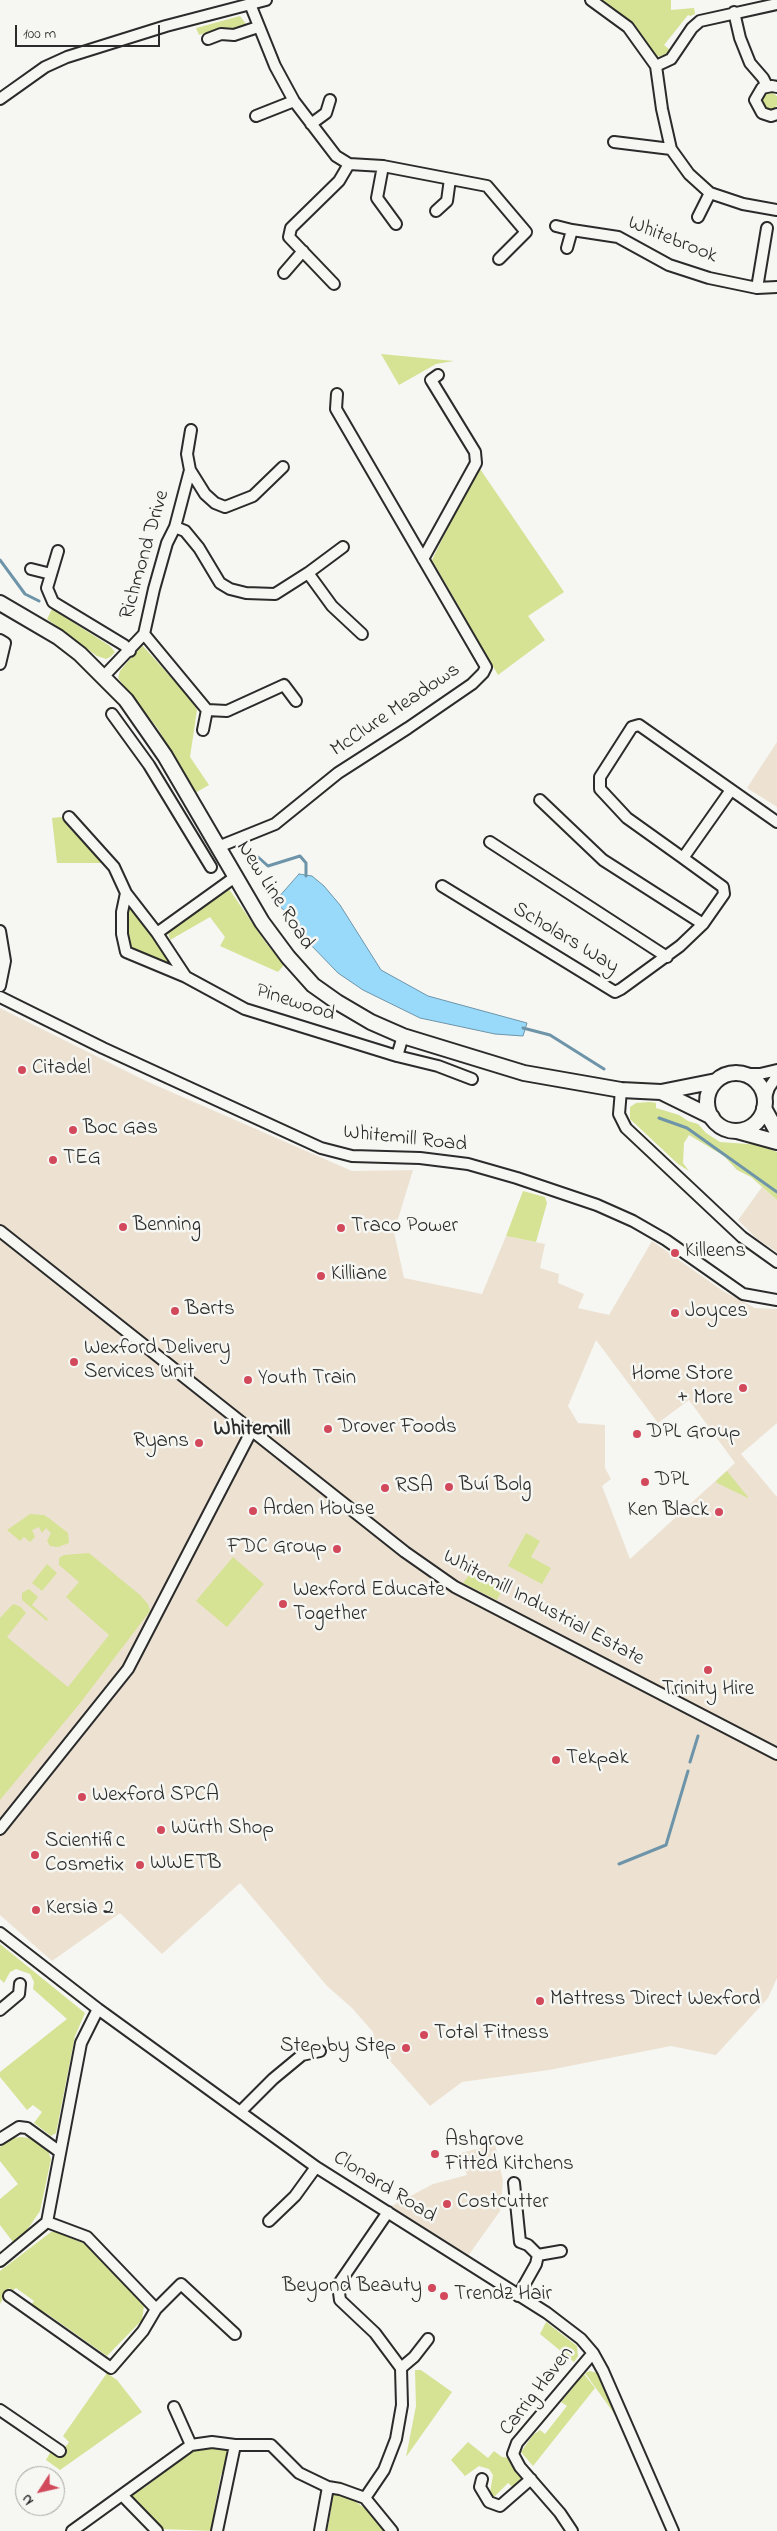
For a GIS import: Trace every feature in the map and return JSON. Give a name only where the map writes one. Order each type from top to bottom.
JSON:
[{"type":"main road","name":"New Line Road","points":[[0,603],[58,637],[104,676],[126,700],[165,756],[262,922],[288,957],[313,985],[371,1022],[403,1036],[524,1073],[621,1090],[661,1092],[716,1082]]},
{"type":"main road","points":[[777,1132],[758,1084],[742,1074],[724,1076],[716,1082],[708,1098],[712,1117],[727,1129],[777,1142]]},
{"type":"main road","name":"New Line Road","points":[[661,1092],[712,1117]]},
{"type":"main road","points":[[737,1131],[755,1124],[765,1104]]},
{"type":"street","points":[[0,99],[45,67],[67,57],[166,26],[266,0]]},
{"type":"street","points":[[591,0],[628,27],[656,66],[662,109],[671,149],[689,174],[710,193],[743,204],[777,210]]},
{"type":"street","points":[[250,4],[275,66],[294,101],[336,156],[350,164],[383,166],[487,186],[526,232],[499,259]]},
{"type":"street","points":[[656,66],[671,59],[692,28],[700,21],[777,4]]},
{"type":"street","points":[[734,12],[740,38],[750,63],[772,87],[756,96],[756,106],[766,116],[777,114]]},
{"type":"street","points":[[208,39],[221,34],[234,35],[258,27]]},
{"type":"street","points":[[311,124],[326,113],[330,100]]},
{"type":"street","points":[[256,116],[294,101]]},
{"type":"street","points":[[614,142],[671,149]]},
{"type":"street","points":[[334,284],[289,237],[291,228],[339,182],[350,164]]},
{"type":"street","points":[[383,166],[377,198],[396,224]]},
{"type":"street","points":[[436,211],[447,201],[450,179]]},
{"type":"street","name":"Whitebrook","points":[[698,217],[710,193]]},
{"type":"street","name":"Whitebrook","points":[[556,226],[618,237],[669,265],[709,278],[757,288],[777,287]]},
{"type":"street","points":[[757,288],[767,228]]},
{"type":"street","points":[[567,248],[572,230]]},
{"type":"street","points":[[284,273],[303,251]]},
{"type":"street","points":[[423,560],[476,463],[475,452],[431,380],[438,375]]},
{"type":"street","name":"McClure Meadows","points":[[218,847],[275,824],[338,773],[408,728],[483,673],[486,668],[336,408],[337,394]]},
{"type":"street","name":"Richmond Drive","points":[[104,676],[130,651],[144,634],[167,543],[176,527],[190,470],[187,454],[191,430]]},
{"type":"street","points":[[190,470],[205,494],[214,503],[225,507],[252,496],[283,467]]},
{"type":"street","points":[[176,527],[190,537],[199,548],[220,584],[246,593],[274,594],[308,573],[343,547]]},
{"type":"street","points":[[58,551],[47,592],[52,602],[124,644],[130,651]]},
{"type":"street","points":[[31,569],[51,574]]},
{"type":"street","points":[[308,573],[332,606],[362,634]]},
{"type":"street","points":[[144,634],[207,710],[227,711],[284,685],[296,701]]},
{"type":"street","points":[[0,640],[5,643],[0,664]]},
{"type":"street","points":[[203,730],[207,710]]},
{"type":"street","points":[[112,714],[149,765],[211,868]]},
{"type":"street","name":"Scholars Way","points":[[442,886],[615,992],[667,957],[703,924],[724,894],[725,889],[632,822],[600,789],[600,777],[632,727],[639,725],[731,790]]},
{"type":"street","points":[[149,765],[165,756]]},
{"type":"street","points":[[683,858],[731,790],[777,822]]},
{"type":"street","points":[[540,800],[603,860],[703,924]]},
{"type":"street","name":"Pinewood","points":[[69,817],[114,868],[126,893],[157,933],[186,977]]},
{"type":"street","name":"Scholars Way","points":[[490,842],[667,957]]},
{"type":"street","points":[[157,933],[235,877]]},
{"type":"street","name":"Pinewood","points":[[126,893],[122,912],[122,934],[126,952],[186,977],[245,1009],[397,1056],[438,1066],[472,1079]]},
{"type":"street","points":[[0,930],[5,961],[0,986]]},
{"type":"street","name":"Whitemill Road","points":[[0,997],[102,1048],[321,1148],[366,1158],[420,1158],[468,1164],[517,1178],[596,1205],[634,1221],[666,1240],[743,1294],[777,1300]]},
{"type":"street","points":[[397,1056],[403,1036]]},
{"type":"street","points":[[742,1074],[760,1074],[777,1070]]},
{"type":"street","points":[[765,1104],[769,1088],[777,1076]]},
{"type":"street","points":[[621,1090],[619,1114],[626,1128],[742,1237],[777,1262]]},
{"type":"street","name":"Whitemill Industrial Estate","points":[[0,1231],[405,1552],[454,1588],[777,1754]]},
{"type":"street","points":[[0,1829],[128,1669],[252,1430]]},
{"type":"street","name":"Clonard Road","points":[[0,1933],[98,2009],[241,2111],[316,2168],[388,2212],[581,2339],[593,2353],[617,2400],[673,2531]]},
{"type":"street","points":[[0,2010],[19,1994],[20,1984]]},
{"type":"street","points":[[0,2261],[47,2222],[81,2043],[98,2009]]},
{"type":"street","points":[[241,2111],[268,2084],[302,2055],[320,2051]]},
{"type":"street","points":[[0,2139],[19,2127],[27,2128],[60,2152]]},
{"type":"street","points":[[268,2221],[294,2196],[316,2168]]},
{"type":"street","points":[[514,2183],[516,2244],[528,2245],[538,2255]]},
{"type":"street","points":[[365,2498],[384,2470],[396,2439],[402,2405],[401,2368],[376,2333],[340,2300],[338,2285],[388,2212]]},
{"type":"street","points":[[47,2222],[87,2237],[156,2309]]},
{"type":"street","points":[[538,2255],[562,2251]]},
{"type":"street","points":[[518,2296],[536,2264],[538,2255]]},
{"type":"street","points":[[9,2296],[111,2368],[143,2331],[156,2309],[181,2284],[234,2334]]},
{"type":"street","points":[[401,2368],[414,2357],[428,2340]]},
{"type":"street","name":"Carrig Haven","points":[[572,2531],[513,2454],[517,2443],[593,2353]]},
{"type":"street","points":[[174,2407],[192,2445]]},
{"type":"street","points":[[0,2410],[60,2451]]},
{"type":"street","points":[[72,2531],[192,2445],[212,2442],[235,2445],[271,2445],[299,2473],[328,2487],[340,2489],[365,2498],[392,2531]]},
{"type":"street","points":[[217,2531],[235,2445]]},
{"type":"street","points":[[482,2479],[480,2487],[489,2502],[500,2506],[531,2479]]},
{"type":"street","points":[[320,2531],[328,2487]]},
{"type":"street","points":[[122,2495],[158,2531]]},
{"type":"shaded area","points":[[777,742],[777,807],[747,788]]},
{"type":"shaded area","points":[[0,1008],[146,1081],[352,1171],[413,1170],[394,1232],[404,1278],[482,1294],[506,1236],[545,1244],[540,1268],[559,1274],[558,1283],[584,1294],[578,1308],[609,1315],[652,1241],[723,1291],[755,1308],[777,1309],[777,1423],[741,1454],[777,1497],[777,1978],[768,1998],[716,2055],[671,2046],[549,2070],[462,2082],[430,2106],[376,2045],[373,2032],[352,2008],[327,1986],[240,1883],[162,1954],[120,1913],[52,1961],[0,1915]],"holes":[[[596,1340],[658,1423],[689,1400],[735,1463],[630,1559],[602,1486],[611,1479],[605,1468],[605,1425],[578,1423],[568,1406]]]},
{"type":"shaded area","points":[[762,1187],[777,1200],[777,1252],[757,1239],[738,1220]]},
{"type":"shaded area","points":[[495,2144],[503,2181],[500,2211],[468,2256],[390,2207],[433,2184],[467,2175],[457,2154]]},
{"type":"green space","points":[[597,0],[671,0],[671,10],[694,8],[695,14],[688,15],[664,45],[670,50],[667,54],[654,57],[628,21]]},
{"type":"green space","points":[[240,16],[246,24],[239,29],[220,28],[199,35],[196,28]]},
{"type":"green space","points":[[765,92],[773,92],[778,97],[776,108],[765,110],[760,105],[760,97]]},
{"type":"green space","points":[[381,354],[454,361],[436,364],[399,385]]},
{"type":"green space","points":[[478,466],[564,592],[528,616],[545,640],[498,675],[432,560]]},
{"type":"green space","points":[[52,609],[110,646],[115,652],[106,659],[97,656],[47,619]]},
{"type":"green space","points":[[142,645],[193,702],[197,710],[190,757],[209,785],[195,793],[158,729],[118,678],[120,671]]},
{"type":"green space","points":[[61,817],[72,831],[80,835],[103,863],[57,863],[52,818]]},
{"type":"green space","points":[[229,889],[266,943],[284,965],[278,972],[220,946],[225,937],[210,917],[170,940],[168,932]]},
{"type":"green space","points":[[127,905],[174,963],[173,967],[133,948],[128,941]]},
{"type":"green space","points":[[636,1103],[656,1103],[656,1108],[679,1115],[688,1121],[698,1124],[706,1133],[720,1142],[760,1145],[777,1152],[777,1200],[751,1177],[737,1170],[724,1156],[689,1135],[684,1143],[683,1163],[689,1171],[678,1164],[630,1119],[630,1107]]},
{"type":"green space","points":[[523,1191],[545,1197],[547,1203],[536,1242],[506,1236]]},
{"type":"green space","points":[[727,1471],[748,1498],[717,1483],[716,1481]]},
{"type":"green space","points":[[30,1514],[44,1515],[50,1519],[68,1533],[69,1543],[58,1547],[50,1546],[47,1541],[51,1533],[46,1528],[42,1533],[39,1527],[32,1530],[35,1537],[30,1542],[24,1537],[20,1541],[7,1530]]},
{"type":"green space","points":[[526,1533],[540,1541],[531,1557],[551,1568],[542,1584],[508,1566]]},
{"type":"green space","points":[[89,1553],[140,1595],[148,1604],[150,1611],[81,1702],[0,1800],[0,1618],[14,1604],[21,1607],[26,1613],[7,1637],[68,1687],[109,1635],[66,1597],[79,1582],[59,1565],[59,1558],[64,1555]]},
{"type":"green space","points":[[233,1557],[264,1584],[227,1627],[196,1601]]},
{"type":"green space","points":[[47,1564],[57,1573],[42,1591],[32,1583]]},
{"type":"green space","points":[[478,1573],[504,1587],[497,1600],[463,1583],[469,1575]]},
{"type":"green space","points":[[29,1589],[38,1597],[32,1605],[48,1619],[47,1621],[22,1600],[22,1593]]},
{"type":"green space","points":[[0,1944],[85,2013],[75,2036],[56,2133],[51,2136],[34,2123],[42,2112],[33,2105],[27,2110],[0,2077],[0,2072],[67,2019],[33,1989],[34,1982],[30,1974],[16,1969],[10,1972],[4,1983],[0,1979]]},
{"type":"green space","points":[[13,2138],[29,2138],[48,2151],[51,2159],[40,2211],[27,2230],[13,2242],[0,2225],[0,2199],[18,2184],[0,2161],[0,2147]]},
{"type":"green space","points":[[51,2232],[56,2232],[90,2246],[91,2251],[144,2306],[142,2320],[107,2356],[46,2313],[42,2313],[31,2305],[34,2301],[16,2288],[13,2290],[9,2288],[0,2304],[0,2271]]},
{"type":"green space","points":[[546,2322],[577,2346],[578,2356],[574,2362],[540,2334]]},
{"type":"green space","points":[[415,2370],[421,2370],[452,2392],[406,2457],[416,2406]]},
{"type":"green space","points":[[590,2371],[597,2373],[607,2391],[618,2419],[585,2373]]},
{"type":"green space","points":[[107,2373],[117,2380],[142,2412],[65,2466],[54,2466],[46,2460],[51,2451],[58,2457],[69,2442],[63,2436]]},
{"type":"green space","points":[[584,2374],[595,2388],[533,2466],[521,2452],[533,2435],[540,2430],[545,2434],[567,2406],[561,2402]]},
{"type":"green space","points":[[468,2442],[488,2458],[494,2451],[502,2457],[510,2458],[523,2478],[520,2483],[514,2488],[508,2483],[493,2498],[490,2493],[493,2475],[489,2469],[479,2466],[465,2476],[451,2460]]},
{"type":"green space","points":[[224,2447],[229,2452],[226,2469],[221,2474],[214,2510],[217,2514],[214,2531],[161,2529],[129,2499],[129,2494],[138,2487],[144,2488],[177,2462],[180,2456],[202,2448]]},
{"type":"green space","points":[[336,2492],[349,2497],[370,2512],[388,2531],[327,2531],[331,2510],[328,2507],[331,2494]]},
{"type":"water","points":[[299,874],[312,876],[324,886],[340,905],[381,970],[428,996],[527,1023],[523,1036],[495,1034],[420,1018],[363,990],[338,973],[308,942],[292,917],[278,905],[277,899]]},
{"type":"waterway","points":[[0,560],[25,594],[39,601]]},
{"type":"waterway","points":[[258,857],[268,866],[300,856],[306,863],[306,876]]},
{"type":"waterway","points":[[523,1028],[550,1035],[604,1069]]},
{"type":"waterway","points":[[659,1118],[687,1128],[777,1192]]},
{"type":"waterway","points":[[690,1762],[698,1736]]},
{"type":"waterway","points":[[619,1864],[666,1845],[688,1771]]},
{"type":"place","name":"Citadel","points":[[22,1070]]},
{"type":"place","name":"Boc Gas","points":[[73,1130]]},
{"type":"place","name":"TEG","points":[[53,1160]]},
{"type":"place","name":"Benning","points":[[123,1227]]},
{"type":"place","name":"Traco Power","points":[[341,1228]]},
{"type":"place","name":"Killeens","points":[[675,1253]]},
{"type":"place","name":"Killiane","points":[[321,1276]]},
{"type":"place","name":"Barts","points":[[175,1311]]},
{"type":"place","name":"Joyces","points":[[675,1313]]},
{"type":"place","name":"Wexford Delivery Services Unit","points":[[74,1362]]},
{"type":"place","name":"Youth Train","points":[[248,1380]]},
{"type":"place","name":"Home Store + More","points":[[743,1388]]},
{"type":"place","name":"Drover Foods","points":[[328,1429]]},
{"type":"place","name":"DPL Group","points":[[637,1434]]},
{"type":"place","name":"Ryans","points":[[199,1443]]},
{"type":"place","name":"DPL","points":[[645,1482]]},
{"type":"place","name":"Buí Bolg","points":[[449,1487]]},
{"type":"place","name":"RSA","points":[[385,1488]]},
{"type":"place","name":"Arden House","points":[[253,1511]]},
{"type":"place","name":"Ken Black","points":[[719,1512]]},
{"type":"place","name":"FDC Group","points":[[337,1549]]},
{"type":"place","name":"Wexford Educate Together","points":[[283,1604]]},
{"type":"place","name":"Trinity Hire","points":[[708,1670]]},
{"type":"place","name":"Tekpak","points":[[556,1760]]},
{"type":"place","name":"Wexford SPCA","points":[[82,1797]]},
{"type":"place","name":"Würth Shop","points":[[161,1830]]},
{"type":"place","name":"Scientific Cosmetix","points":[[35,1855]]},
{"type":"place","name":"WWETB","points":[[140,1865]]},
{"type":"place","name":"Kersia 2","points":[[36,1910]]},
{"type":"place","name":"Mattress Direct Wexford","points":[[540,2001]]},
{"type":"place","name":"Total Fitness","points":[[424,2035]]},
{"type":"place","name":"Step by Step","points":[[406,2048]]},
{"type":"place","name":"Ashgrove Fitted Kitchens","points":[[435,2154]]},
{"type":"place","name":"Costcutter","points":[[447,2204]]},
{"type":"place","name":"Beyond Beauty","points":[[432,2288]]},
{"type":"place","name":"Trendz Hair","points":[[444,2296]]},
{"type":"district","name":"Whitemill","points":[[252,1430]]}]
